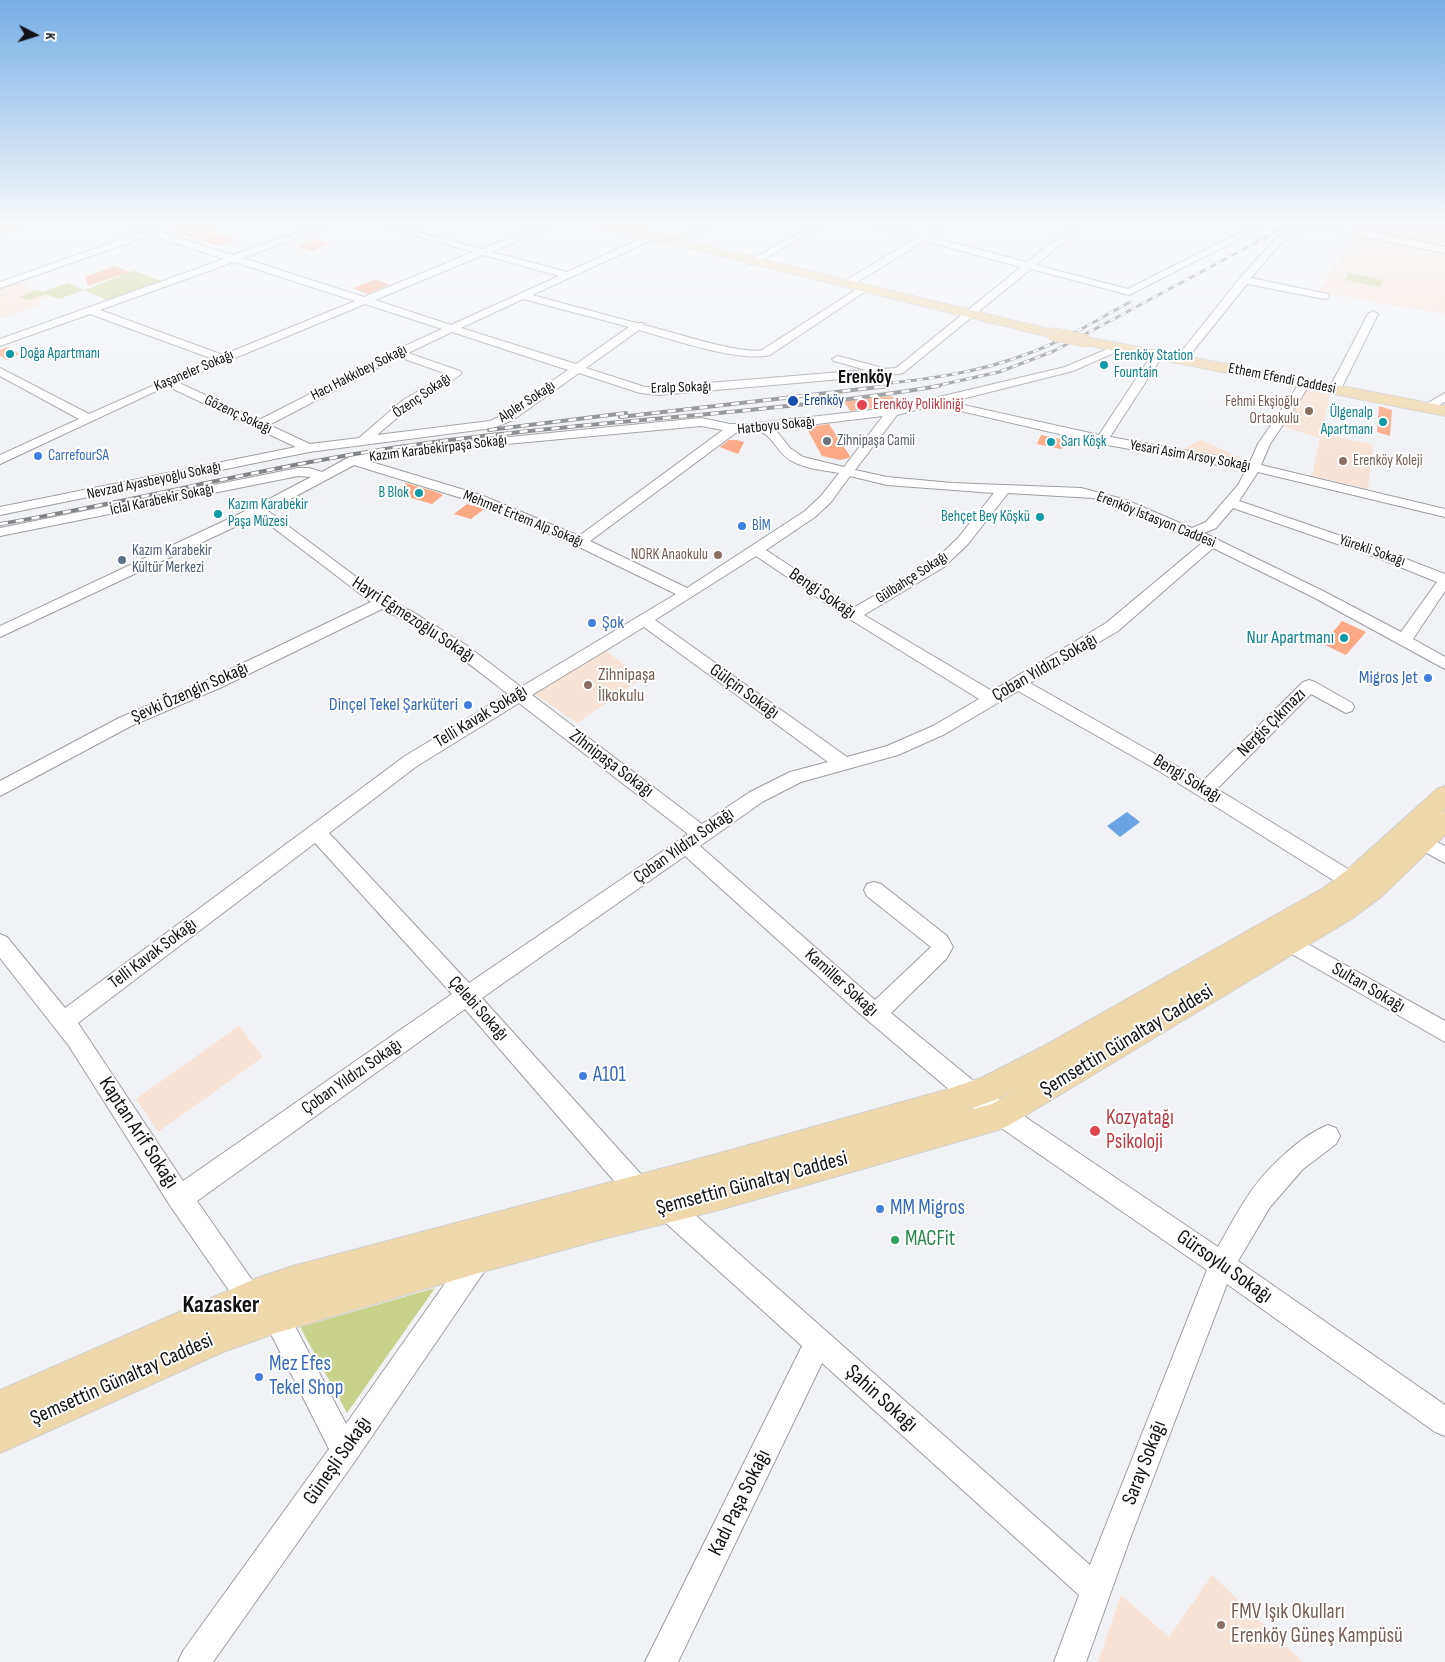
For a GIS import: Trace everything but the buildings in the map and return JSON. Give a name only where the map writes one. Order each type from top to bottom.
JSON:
[{"type":"main road","points":[[905,299],[970,314]]},
{"type":"main road","name":"Ethem Efendi Caddesi","points":[[970,314],[1119,348],[1445,411]]},
{"type":"main road","name":"Şemsettin Günaltay Caddesi","points":[[0,1408],[248,1298],[293,1282],[833,1136],[973,1095],[1052,1056],[1327,899],[1351,881],[1445,795]]},
{"type":"main road","name":"Şemsettin Günaltay Caddesi","points":[[0,1435],[218,1337],[276,1316],[480,1257],[738,1189],[1001,1115],[1360,900],[1445,820]]},
{"type":"street","points":[[0,344],[121,299]]},
{"type":"street","name":"Eralp Sokağı","points":[[360,299],[577,369],[653,391],[891,372]]},
{"type":"street","name":"Kaşaneler Sokağı","points":[[0,460],[167,382],[369,299]]},
{"type":"street","name":"Hacı Hakkıbey Sokağı","points":[[260,425],[398,353],[516,299]]},
{"type":"street","points":[[532,299],[639,325],[728,350],[762,354],[849,299]]},
{"type":"street","points":[[838,360],[891,372],[902,369],[989,299]]},
{"type":"street","points":[[1182,359],[1229,299]]},
{"type":"street","points":[[89,310],[223,359]]},
{"type":"street","points":[[1335,389],[1373,314]]},
{"type":"street","name":"Alpler Sokağı","points":[[308,448],[493,424],[509,417],[639,325]]},
{"type":"street","name":"Hatboyu Sokağı","points":[[580,542],[734,428],[783,425],[893,412],[1069,369],[1119,348]]},
{"type":"street","name":"Özenç Sokağı","points":[[364,440],[407,404],[456,373],[398,353]]},
{"type":"street","points":[[1102,440],[1157,355]]},
{"type":"street","points":[[0,372],[87,418]]},
{"type":"street","name":"Gözenç Sokağı","points":[[167,382],[308,448]]},
{"type":"street","name":"Çoban Yıldızı Sokağı","points":[[180,1198],[467,996],[694,839],[770,789],[801,776],[892,752],[912,743],[1019,684],[1112,628],[1211,533],[1230,502],[1246,483],[1264,444],[1305,383]]},
{"type":"street","points":[[1427,407],[1445,397]]},
{"type":"street","name":"Yesari Asim Arsoy Sokağı","points":[[935,402],[1102,440],[1254,467],[1445,514]]},
{"type":"street","name":"Telli Kavak Sokağı","points":[[63,1022],[415,758],[687,594],[813,512],[826,499],[893,412]]},
{"type":"street","name":"Kazım Karabekirpaşa Sokağı","points":[[0,632],[259,510],[324,477],[352,460],[408,450],[701,422],[734,428]]},
{"type":"street","points":[[777,438],[777,430],[783,425]]},
{"type":"street","points":[[757,427],[769,430],[777,438]]},
{"type":"street","name":"Erenköy İstasyon Caddesi","points":[[777,438],[785,451],[795,458],[847,472],[904,484],[1090,493],[1148,514],[1192,533],[1211,533],[1445,664]]},
{"type":"street","name":"Nevzad Ayasbeyoğlu Sokağı","points":[[0,511],[308,448]]},
{"type":"street","name":"Mehmet Ertem Alp Sokağı","points":[[352,460],[467,495],[580,542],[687,594]]},
{"type":"street","name":"İclal Karabekir Sokağı","points":[[0,532],[296,472],[307,472],[324,477]]},
{"type":"street","name":"Gülbahçe Sokağı","points":[[853,615],[939,564],[963,541],[1004,489]]},
{"type":"street","name":"Yürekli Sokağı","points":[[1230,502],[1383,555],[1442,578],[1444,582],[1404,640]]},
{"type":"street","name":"Hayri Eğmezoğlu Sokağı","points":[[259,510],[382,603],[405,613],[439,634],[519,694]]},
{"type":"street","name":"Bengi Sokağı","points":[[757,550],[853,615],[992,699]]},
{"type":"street","name":"Şevki Özengin Sokağı","points":[[0,789],[125,722],[210,686],[382,603]]},
{"type":"street","name":"Gülçin Sokağı","points":[[644,620],[844,764]]},
{"type":"street","name":"Bengi Sokağı","points":[[1019,684],[1132,746],[1351,881]]},
{"type":"street","name":"Nergis Çıkmazı","points":[[1205,790],[1309,686],[1346,707]]},
{"type":"street","name":"Zihnipaşa Sokağı","points":[[519,694],[694,839]]},
{"type":"street","name":"Çelebi Sokağı","points":[[316,831],[467,996],[638,1189]]},
{"type":"street","name":"Kamiller Sokağı","points":[[694,839],[876,1013],[973,1095],[1001,1115]]},
{"type":"street","points":[[1422,842],[1445,855]]},
{"type":"street","points":[[874,890],[942,946],[940,952],[876,1013]]},
{"type":"street","name":"Kaptan Arif Sokağı","points":[[0,943],[77,1039],[180,1198],[248,1298],[261,1313],[276,1316]]},
{"type":"street","name":"Sultan Sokağı","points":[[1290,943],[1445,1032]]},
{"type":"street","name":"Gürsoylu Sokağı","points":[[1001,1115],[1222,1265],[1445,1422]]},
{"type":"street","name":"Saray Sokağı","points":[[1070,1662],[1222,1265],[1261,1198],[1295,1161],[1328,1136]]},
{"type":"street","points":[[619,1219],[637,1207],[640,1198],[638,1189]]},
{"type":"street","name":"Şahin Sokağı","points":[[667,1207],[1096,1590]]},
{"type":"street","name":"Güneşli Sokağı","points":[[194,1662],[346,1451],[480,1257]]},
{"type":"street","points":[[276,1316],[346,1451]]},
{"type":"street","name":"Kadı Paşa Sokağı","points":[[661,1662],[818,1343]]},
{"type":"shaded area","points":[[0,299],[44,299],[38,301],[42,304],[0,319]]},
{"type":"shaded area","points":[[1355,299],[1445,299],[1445,314]]},
{"type":"shaded area","name":"Erenköy Koleji","points":[[1306,390],[1330,395],[1321,433],[1373,445],[1368,489],[1312,476],[1320,438],[1281,426]]},
{"type":"shaded area","points":[[1201,440],[1243,459],[1236,460],[1181,450]]},
{"type":"shaded area","name":"Zihnipaşa İlkokulu","points":[[602,648],[642,678],[577,723],[533,693]]},
{"type":"shaded area","points":[[239,1026],[263,1057],[158,1132],[136,1099]]},
{"type":"shaded area","name":"FMV Işık Okulları Erenköy Güneş Kampüsü","points":[[1212,1575],[1303,1662],[1098,1662],[1121,1595],[1169,1637]]},
{"type":"green space","points":[[435,1288],[347,1413],[300,1327]]},
{"type":"water","points":[[1127,812],[1140,822],[1120,837],[1107,826]]},
{"type":"railway","points":[[931,387],[999,372],[1054,351],[1152,299]]},
{"type":"railway","points":[[881,384],[955,374],[991,366],[1054,343],[1130,302]]},
{"type":"railway","points":[[620,417],[888,386],[878,387]]},
{"type":"railway","points":[[0,524],[320,460],[427,443],[555,428],[875,396],[939,386]]},
{"type":"railway","points":[[489,430],[626,413]]},
{"type":"place","name":"Doğa Apartmanı","points":[[10,354]]},
{"type":"place","name":"Erenköy Station Fountain","points":[[1104,365]]},
{"type":"place","name":"Erenköy","points":[[793,401]]},
{"type":"place","name":"Erenköy Polikliniği","points":[[862,405]]},
{"type":"place","name":"Fehmi Ekşioğlu Ortaokulu","points":[[1309,411]]},
{"type":"place","name":"Ülgenalp Apartmanı","points":[[1383,422]]},
{"type":"place","name":"Zihnipaşa Camii","points":[[827,441]]},
{"type":"place","name":"Sarı Köşk","points":[[1051,442]]},
{"type":"place","name":"CarrefourSA","points":[[38,456]]},
{"type":"place","name":"Erenköy Koleji","points":[[1343,461]]},
{"type":"place","name":"B Blok","points":[[419,493]]},
{"type":"place","name":"Kazım Karabekir Paşa Müzesi","points":[[218,514]]},
{"type":"place","name":"Behçet Bey Köşkü","points":[[1040,517]]},
{"type":"place","name":"BİM","points":[[742,526]]},
{"type":"place","name":"NORK Anaokulu","points":[[718,555]]},
{"type":"place","name":"Kazım Karabekir Kültür Merkezi","points":[[122,560]]},
{"type":"place","name":"Şok","points":[[592,623]]},
{"type":"place","name":"Nur Apartmanı","points":[[1344,638]]},
{"type":"place","name":"Migros Jet","points":[[1428,678]]},
{"type":"place","name":"Zihnipaşa İlkokulu","points":[[588,685]]},
{"type":"place","name":"Dinçel Tekel Şarküteri","points":[[468,705]]},
{"type":"place","name":"A101","points":[[583,1076]]},
{"type":"place","name":"Kozyatağı Psikoloji","points":[[1095,1131]]},
{"type":"place","name":"MM Migros","points":[[880,1209]]},
{"type":"place","name":"MACFit","points":[[895,1240]]},
{"type":"place","name":"Mez Efes Tekel Shop","points":[[259,1377]]},
{"type":"place","name":"FMV Işık Okulları Erenköy Güneş Kampüsü","points":[[1221,1625]]},
{"type":"district","name":"Erenköy","points":[[865,378]]},
{"type":"district","name":"Kazasker","points":[[221,1306]]}]
